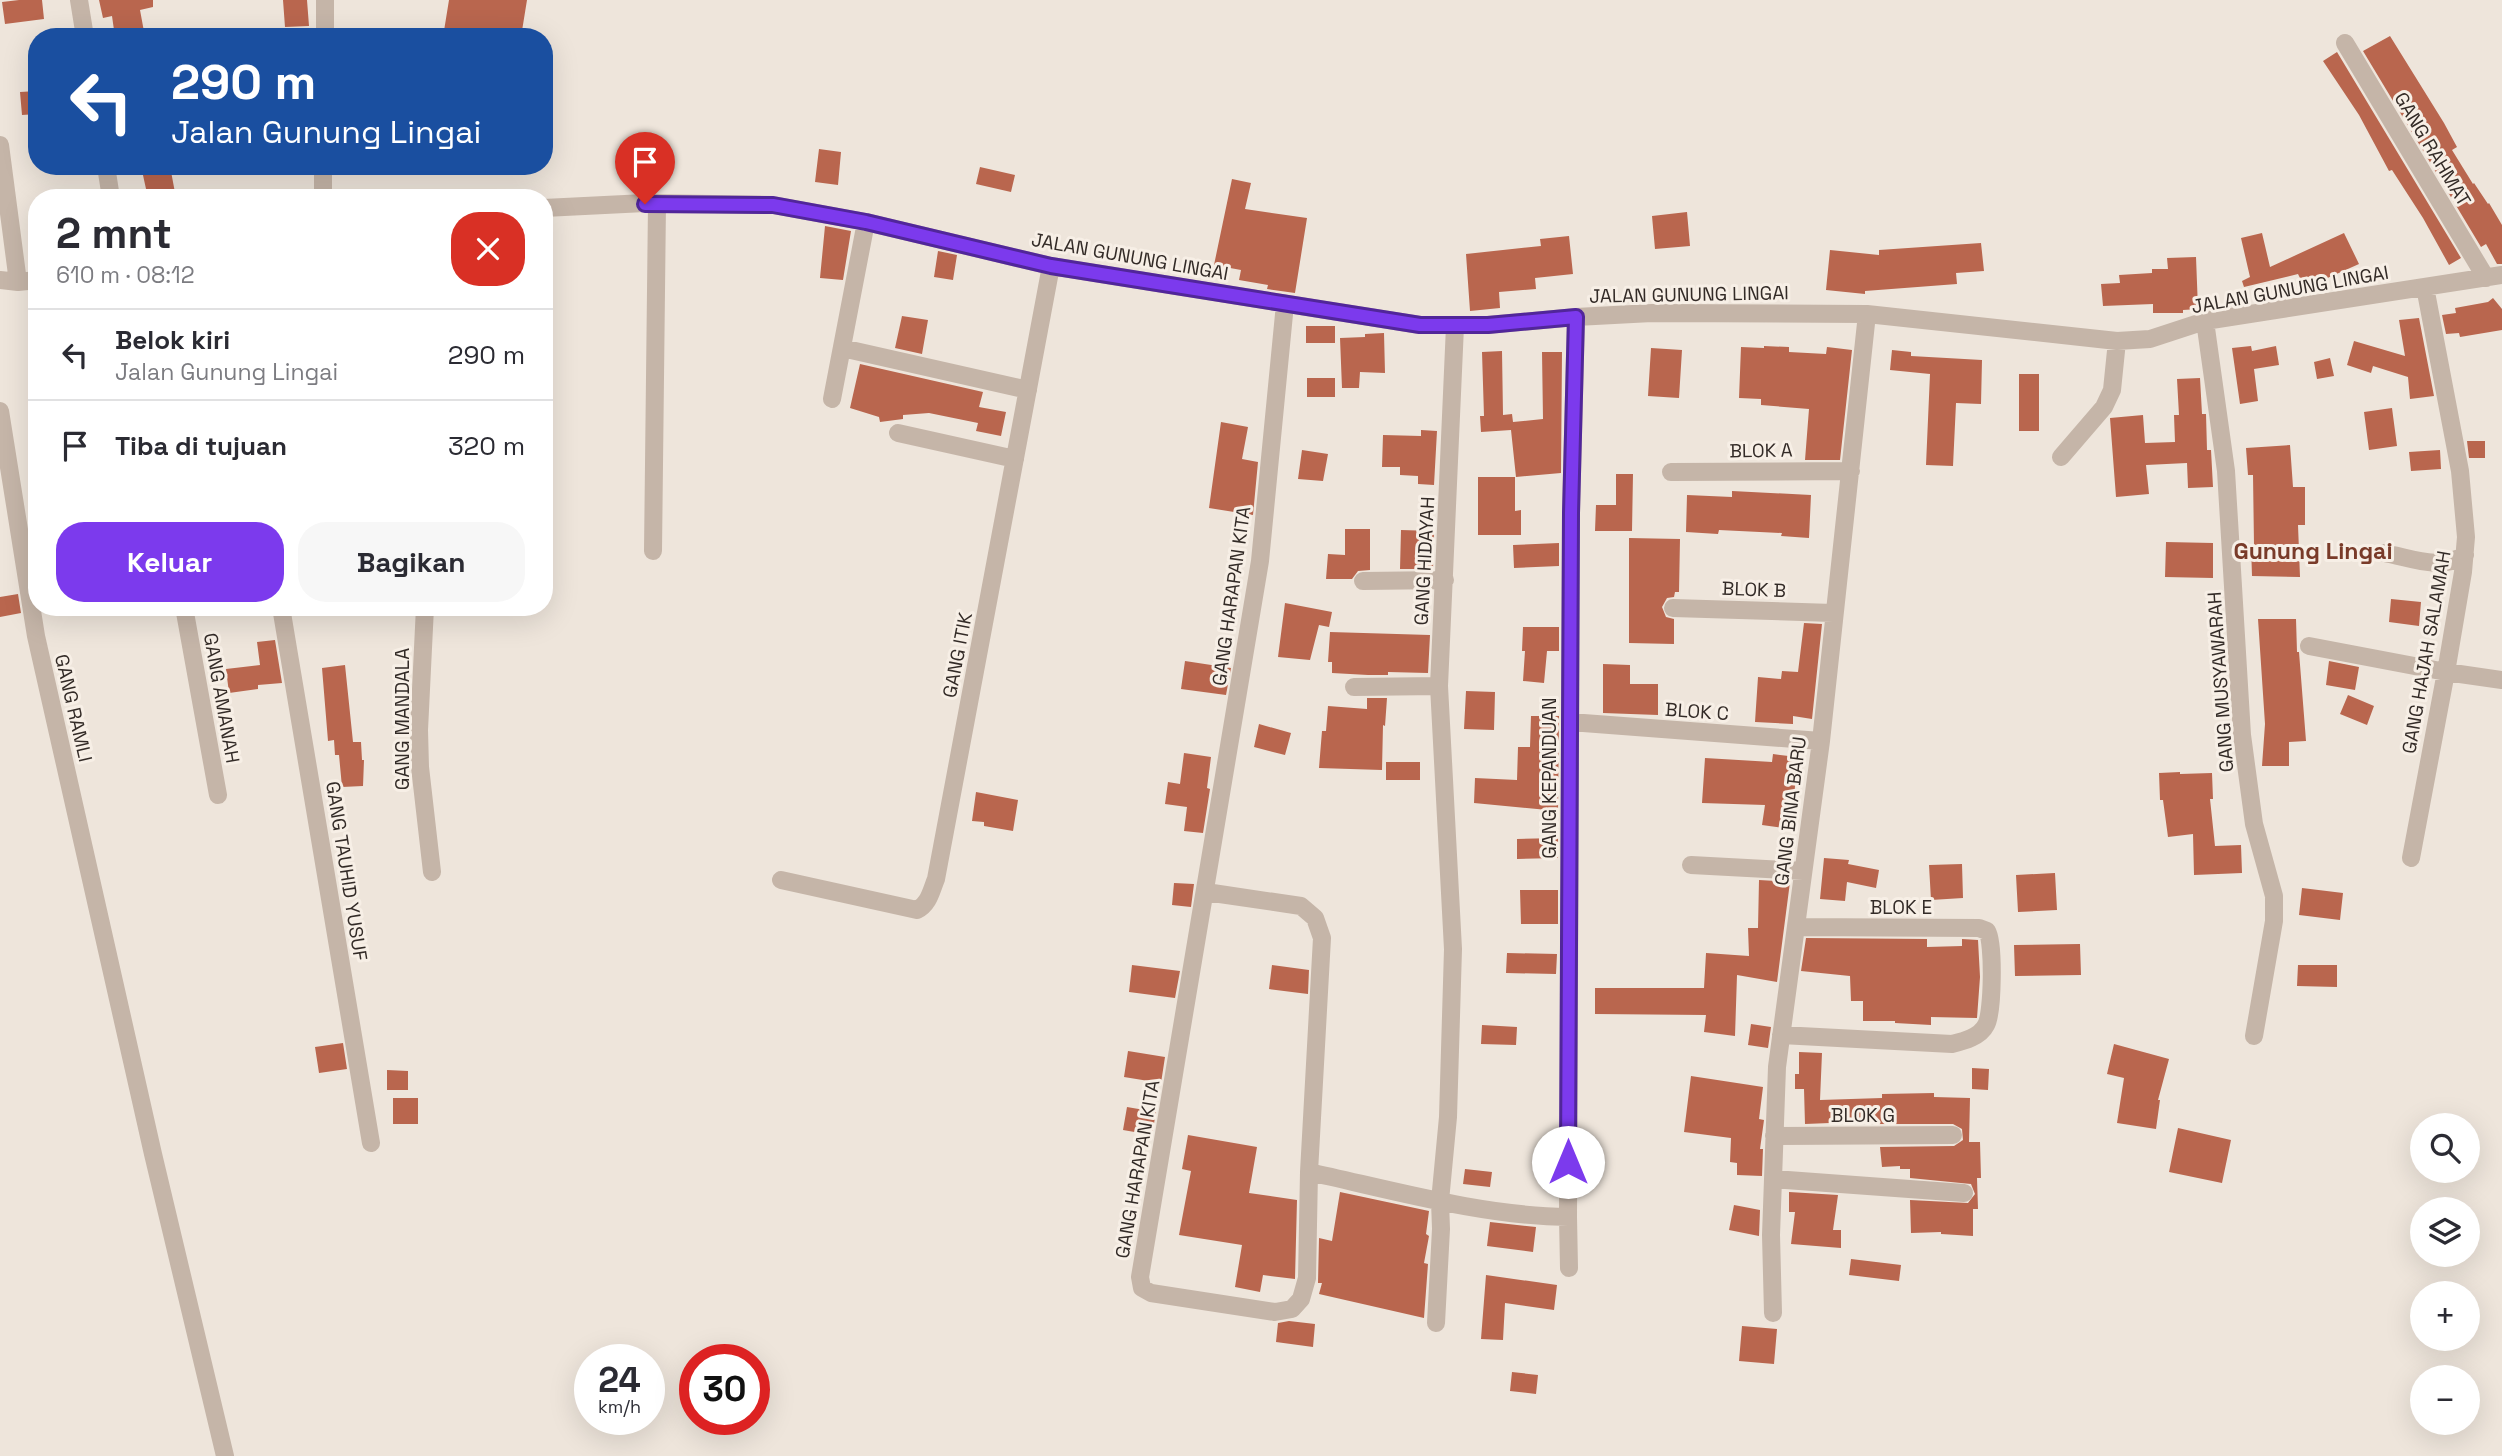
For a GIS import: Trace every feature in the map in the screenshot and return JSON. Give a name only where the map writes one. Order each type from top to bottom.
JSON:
[{"type":"street","points":[[79,0],[84,28]]},
{"type":"street","points":[[325,0],[325,28]]},
{"type":"street","name":"GANG RAHMAT","points":[[2345,43],[2494,276]]},
{"type":"street","points":[[0,145],[28,281],[0,280]]},
{"type":"street","points":[[653,551],[657,204]]},
{"type":"street","name":"JALAN GUNUNG LINGAI","points":[[553,208],[657,204],[773,205],[866,222],[1051,266],[1420,325],[1455,326],[1652,313],[1867,314],[2117,341],[2150,339],[2205,321],[2494,276]]},
{"type":"street","points":[[832,399],[866,222]]},
{"type":"street","name":"GANG ITIK","points":[[781,880],[917,910],[923,907],[929,897],[936,879],[1051,266]]},
{"type":"street","name":"GANG HAJAH SALAMAH","points":[[2411,858],[2446,672],[2466,537],[2460,471],[2425,287]]},
{"type":"street","name":"GANG HARAPAN KITA","points":[[1206,892],[1301,906],[1315,918],[1322,938],[1309,1172],[1307,1278],[1301,1299],[1292,1308],[1275,1312],[1151,1293],[1142,1288],[1140,1277],[1260,561],[1285,304]]},
{"type":"street","name":"GANG BINA BARU","points":[[1773,1313],[1771,1235],[1777,1067],[1821,741],[1867,314]]},
{"type":"street","name":"GANG KEPANDUAN","points":[[1569,1268],[1571,513],[1576,317]]},
{"type":"street","name":"GANG MUSYAWARAH","points":[[2205,321],[2226,471],[2242,735],[2254,824],[2274,896],[2274,921],[2254,1036]]},
{"type":"street","name":"GANG HIDAYAH","points":[[1436,1323],[1440,1201],[1448,1117],[1453,949],[1439,686],[1455,326]]},
{"type":"street","points":[[2061,457],[2104,407],[2112,390],[2117,341]]},
{"type":"street","points":[[842,348],[1028,390]]},
{"type":"street","name":"GANG RAMLI","points":[[0,411],[28,586]]},
{"type":"street","points":[[898,433],[1016,458]]},
{"type":"street","name":"BLOK A","points":[[1671,472],[1851,471]]},
{"type":"street","points":[[2384,553],[2437,564],[2453,562],[2465,555]]},
{"type":"street","points":[[1363,581],[1445,580]]},
{"type":"street","name":"BLOK B","points":[[1673,608],[1833,613]]},
{"type":"street","name":"GANG RAMLI","points":[[33,616],[153,1154],[225,1456]]},
{"type":"street","name":"GANG AMANAH","points":[[186,616],[218,795]]},
{"type":"street","name":"GANG TAUHID YUSUF","points":[[283,616],[371,1143]]},
{"type":"street","name":"GANG MANDALA","points":[[425,616],[419,730],[423,811],[432,872]]},
{"type":"street","points":[[2309,646],[2502,680]]},
{"type":"street","points":[[1354,687],[1439,686]]},
{"type":"street","name":"BLOK C","points":[[1570,722],[1821,741]]},
{"type":"street","points":[[1691,865],[1804,872]]},
{"type":"street","name":"BLOK E","points":[[1781,1035],[1952,1044],[1976,1036],[1986,1027],[1989,1013],[1992,947],[1987,931],[1979,928],[1796,927]]},
{"type":"street","name":"BLOK G","points":[[1774,1136],[1953,1135]]},
{"type":"street","points":[[1309,1172],[1440,1201],[1568,1217]]},
{"type":"street","points":[[1773,1179],[1965,1193]]},
{"type":"building","points":[[42,0],[44,19],[5,24],[2,2]]},
{"type":"building","points":[[99,0],[153,0],[153,7],[140,10],[143,28],[114,28],[112,16],[103,18]]},
{"type":"building","points":[[283,0],[307,0],[309,26],[285,27]]},
{"type":"building","points":[[449,0],[527,0],[522,28],[444,28]]},
{"type":"building","points":[[2390,36],[2444,123],[2457,147],[2452,150],[2502,225],[2502,264],[2497,264],[2486,244],[2481,247],[2363,51]]},
{"type":"building","points":[[2337,52],[2461,258],[2449,265],[2423,218],[2392,170],[2389,171],[2359,115],[2323,61]]},
{"type":"building","points":[[20,92],[28,92],[28,115],[22,115]]},
{"type":"building","points":[[819,149],[841,152],[838,185],[815,182]]},
{"type":"building","points":[[980,167],[1015,175],[1011,192],[976,184]]},
{"type":"building","points":[[143,175],[172,175],[174,189],[146,189]]},
{"type":"building","points":[[1232,179],[1251,183],[1245,209],[1307,218],[1295,293],[1267,289],[1268,285],[1239,280],[1241,270],[1214,265]]},
{"type":"building","points":[[1687,212],[1690,246],[1655,249],[1652,216]]},
{"type":"building","points":[[825,226],[851,231],[843,280],[820,278]]},
{"type":"building","points":[[2262,233],[2270,267],[2344,233],[2359,264],[2305,288],[2298,274],[2244,287],[2242,281],[2250,277],[2241,238]]},
{"type":"building","points":[[1569,236],[1573,274],[1535,278],[1536,289],[1499,292],[1500,308],[1470,311],[1466,254],[1541,246],[1540,239]]},
{"type":"building","points":[[1981,243],[1984,271],[1956,273],[1957,284],[1865,291],[1865,294],[1826,290],[1830,250],[1879,255],[1879,250]]},
{"type":"building","points":[[938,251],[957,255],[953,280],[934,277]]},
{"type":"building","points":[[2196,257],[2198,309],[2183,310],[2183,313],[2153,313],[2153,304],[2103,306],[2101,284],[2120,283],[2119,275],[2168,269],[2167,258]]},
{"type":"building","points":[[2493,298],[2502,309],[2502,330],[2460,337],[2459,333],[2446,334],[2442,315],[2456,313],[2455,308],[2488,302]]},
{"type":"building","points":[[902,316],[928,320],[922,354],[895,348]]},
{"type":"building","points":[[2419,318],[2434,396],[2410,399],[2408,377],[2373,366],[2371,373],[2347,365],[2354,341],[2405,356],[2399,320]]},
{"type":"building","points":[[1306,326],[1335,326],[1335,343],[1306,343]]},
{"type":"building","points":[[1384,333],[1385,373],[1360,372],[1359,388],[1342,388],[1340,338]]},
{"type":"building","points":[[2251,346],[2252,351],[2276,346],[2279,365],[2254,369],[2258,401],[2240,404],[2232,348]]},
{"type":"building","points":[[1741,347],[1789,347],[1789,352],[1826,354],[1827,347],[1852,350],[1840,460],[1805,460],[1809,409],[1761,405],[1761,399],[1739,398]]},
{"type":"building","points":[[1651,348],[1682,350],[1679,398],[1648,396]]},
{"type":"building","points":[[1892,350],[1911,352],[1911,356],[1982,360],[1981,404],[1956,403],[1953,466],[1926,465],[1930,374],[1890,370]]},
{"type":"building","points":[[1502,351],[1503,415],[1512,414],[1513,422],[1543,419],[1542,352],[1562,352],[1561,473],[1516,477],[1511,430],[1481,432],[1480,416],[1484,416],[1482,352]]},
{"type":"building","points":[[2330,358],[2334,376],[2317,379],[2314,362]]},
{"type":"building","points":[[860,364],[983,392],[979,407],[1006,412],[1001,436],[976,431],[978,423],[929,413],[903,415],[903,419],[880,422],[879,417],[850,408]]},
{"type":"building","points":[[2019,374],[2039,374],[2039,431],[2019,431]]},
{"type":"building","points":[[1307,378],[1335,378],[1335,397],[1307,397]]},
{"type":"building","points":[[2200,378],[2202,414],[2206,414],[2207,450],[2211,450],[2213,487],[2188,488],[2187,463],[2146,465],[2149,494],[2116,497],[2110,418],[2143,415],[2145,443],[2175,442],[2174,415],[2179,415],[2177,379]]},
{"type":"building","points":[[2392,408],[2397,446],[2369,450],[2364,412]]},
{"type":"building","points":[[1221,422],[1248,427],[1242,459],[1258,462],[1253,515],[1209,508]]},
{"type":"building","points":[[1421,430],[1437,431],[1434,485],[1418,484],[1418,476],[1400,475],[1400,467],[1382,467],[1383,435],[1421,436]]},
{"type":"building","points":[[2467,441],[2485,441],[2485,458],[2469,458]]},
{"type":"building","points":[[2290,445],[2293,487],[2305,487],[2305,525],[2298,525],[2300,577],[2252,576],[2253,475],[2248,475],[2246,448]]},
{"type":"building","points":[[1302,450],[1328,454],[1323,481],[1298,479]]},
{"type":"building","points":[[2440,450],[2441,469],[2411,471],[2409,452]]},
{"type":"building","points":[[1616,474],[1633,474],[1632,531],[1595,531],[1596,505],[1616,505]]},
{"type":"building","points":[[1478,477],[1515,477],[1515,511],[1521,510],[1521,535],[1478,535]]},
{"type":"building","points":[[1732,491],[1811,495],[1809,538],[1781,536],[1782,533],[1719,530],[1718,534],[1686,532],[1687,495],[1732,497]]},
{"type":"building","points":[[1345,529],[1370,529],[1370,570],[1358,571],[1352,579],[1326,579],[1328,554],[1345,555]]},
{"type":"building","points":[[1401,530],[1434,531],[1433,569],[1400,569]]},
{"type":"building","points":[[1629,538],[1680,539],[1679,592],[1675,592],[1674,597],[1667,598],[1662,607],[1666,617],[1674,619],[1674,644],[1629,643]]},
{"type":"building","points":[[2166,542],[2213,543],[2213,578],[2165,577]]},
{"type":"building","points":[[1559,543],[1559,566],[1514,568],[1513,545]]},
{"type":"building","points":[[18,594],[21,613],[0,617],[0,597]]},
{"type":"building","points":[[2391,599],[2421,602],[2419,626],[2389,622]]},
{"type":"building","points":[[1285,603],[1332,612],[1329,627],[1319,625],[1310,660],[1278,657]]},
{"type":"building","points":[[2258,619],[2296,619],[2306,741],[2289,742],[2289,766],[2262,766],[2265,724]]},
{"type":"building","points":[[1804,623],[1822,624],[1812,719],[1793,716],[1793,724],[1755,722],[1758,677],[1781,679],[1782,671],[1798,672]]},
{"type":"building","points":[[1523,627],[1559,627],[1559,651],[1547,651],[1544,683],[1523,681]]},
{"type":"building","points":[[1330,632],[1430,635],[1428,673],[1332,673],[1332,662],[1328,662]]},
{"type":"building","points":[[275,640],[282,683],[258,685],[258,689],[229,693],[226,669],[260,665],[257,642]]},
{"type":"building","points":[[1185,661],[1231,668],[1226,695],[1181,689]]},
{"type":"building","points":[[2329,661],[2359,667],[2355,690],[2326,685]]},
{"type":"building","points":[[1603,664],[1630,665],[1630,684],[1658,684],[1658,715],[1603,713]]},
{"type":"building","points":[[345,665],[353,742],[361,742],[364,760],[363,786],[342,787],[339,755],[335,755],[334,740],[328,741],[322,668]]},
{"type":"building","points":[[1466,691],[1495,692],[1494,730],[1464,729]]},
{"type":"building","points":[[2348,695],[2374,706],[2367,725],[2340,714]]},
{"type":"building","points":[[1367,698],[1387,698],[1385,726],[1383,725],[1382,770],[1319,768],[1322,731],[1326,731],[1328,706],[1367,709]]},
{"type":"building","points":[[1531,716],[1559,716],[1558,811],[1474,803],[1475,778],[1517,780],[1518,747],[1530,747]]},
{"type":"building","points":[[1259,724],[1291,733],[1285,755],[1254,747]]},
{"type":"building","points":[[1184,753],[1211,757],[1207,788],[1210,789],[1203,833],[1184,831],[1187,807],[1165,804],[1168,782],[1180,784]]},
{"type":"building","points":[[1773,754],[1797,757],[1792,829],[1762,825],[1765,805],[1702,803],[1705,758],[1772,762]]},
{"type":"building","points":[[1386,762],[1420,762],[1420,780],[1386,780]]},
{"type":"building","points":[[2159,773],[2212,773],[2213,799],[2210,799],[2215,846],[2241,845],[2242,873],[2194,875],[2193,834],[2168,837],[2163,800],[2160,800]]},
{"type":"building","points":[[976,792],[1018,800],[1013,831],[972,821]]},
{"type":"building","points":[[1558,838],[1558,858],[1517,859],[1517,839]]},
{"type":"building","points":[[1824,858],[1849,860],[1848,864],[1879,870],[1876,888],[1847,882],[1845,901],[1820,899]]},
{"type":"building","points":[[1962,864],[1963,898],[1931,900],[1929,865]]},
{"type":"building","points":[[2055,873],[2057,910],[2018,912],[2016,875]]},
{"type":"building","points":[[1759,880],[1790,882],[1777,982],[1737,975],[1735,1036],[1704,1032],[1706,1015],[1595,1014],[1595,988],[1704,988],[1706,953],[1749,956],[1748,928],[1758,928]]},
{"type":"building","points":[[1174,883],[1194,884],[1191,907],[1172,905]]},
{"type":"building","points":[[2302,888],[2343,893],[2340,920],[2299,915]]},
{"type":"building","points":[[1520,890],[1558,890],[1558,924],[1521,924]]},
{"type":"building","points":[[1806,938],[1927,939],[1927,947],[1962,946],[1962,939],[1978,940],[1980,977],[1977,1018],[1931,1017],[1931,1025],[1863,1021],[1863,1001],[1851,1001],[1850,976],[1801,971]]},
{"type":"building","points":[[2080,944],[2081,975],[2015,976],[2014,945]]},
{"type":"building","points":[[1507,953],[1557,954],[1556,974],[1506,973]]},
{"type":"building","points":[[1132,965],[1180,971],[1175,998],[1129,992]]},
{"type":"building","points":[[1272,965],[1309,970],[1308,994],[1269,989]]},
{"type":"building","points":[[2298,965],[2337,965],[2337,987],[2297,986]]},
{"type":"building","points":[[1751,1024],[1771,1027],[1768,1048],[1748,1045]]},
{"type":"building","points":[[1482,1025],[1517,1027],[1516,1045],[1481,1044]]},
{"type":"building","points":[[343,1043],[347,1069],[319,1073],[315,1047]]},
{"type":"building","points":[[2114,1044],[2169,1059],[2158,1100],[2156,1129],[2117,1123],[2124,1078],[2107,1074]]},
{"type":"building","points":[[1128,1051],[1165,1057],[1161,1083],[1124,1077]]},
{"type":"building","points":[[1799,1052],[1822,1053],[1820,1100],[1882,1098],[1882,1094],[1934,1093],[1934,1097],[1970,1098],[1969,1142],[1980,1142],[1981,1178],[1977,1178],[1978,1209],[1973,1209],[1973,1236],[1941,1232],[1911,1233],[1910,1200],[1968,1203],[1975,1194],[1971,1184],[1910,1178],[1910,1169],[1900,1169],[1900,1166],[1882,1167],[1880,1147],[1954,1146],[1963,1140],[1962,1129],[1953,1124],[1879,1124],[1879,1121],[1805,1124],[1804,1089],[1795,1089],[1795,1074],[1799,1074]]},
{"type":"building","points":[[1972,1068],[1989,1069],[1988,1090],[1972,1089]]},
{"type":"building","points":[[387,1070],[408,1071],[408,1090],[387,1090]]},
{"type":"building","points":[[1691,1076],[1763,1087],[1759,1119],[1764,1120],[1760,1149],[1763,1149],[1762,1176],[1737,1175],[1737,1163],[1730,1162],[1731,1138],[1684,1132]]},
{"type":"building","points":[[393,1098],[418,1098],[418,1124],[393,1124]]},
{"type":"building","points":[[1127,1107],[1156,1112],[1152,1135],[1123,1130]]},
{"type":"building","points":[[2178,1128],[2231,1140],[2222,1183],[2169,1172]]},
{"type":"building","points":[[1188,1135],[1257,1147],[1249,1193],[1297,1200],[1295,1279],[1263,1275],[1260,1292],[1235,1287],[1242,1245],[1179,1235],[1191,1171],[1182,1169]]},
{"type":"building","points":[[1465,1169],[1492,1172],[1490,1187],[1463,1184]]},
{"type":"building","points":[[1340,1192],[1429,1211],[1426,1234],[1429,1236],[1424,1263],[1428,1264],[1424,1318],[1319,1294],[1322,1283],[1318,1283],[1319,1238],[1332,1241]]},
{"type":"building","points":[[1789,1192],[1838,1195],[1833,1230],[1841,1230],[1841,1248],[1791,1244],[1795,1212],[1789,1212]]},
{"type":"building","points":[[1734,1205],[1760,1210],[1759,1236],[1729,1230]]},
{"type":"building","points":[[1490,1222],[1536,1227],[1533,1252],[1487,1246]]},
{"type":"building","points":[[1851,1259],[1901,1265],[1899,1281],[1849,1275]]},
{"type":"building","points":[[1486,1275],[1557,1285],[1554,1310],[1505,1303],[1503,1340],[1481,1339]]},
{"type":"building","points":[[1289,1321],[1315,1324],[1313,1347],[1276,1342],[1278,1323]]},
{"type":"building","points":[[1742,1326],[1777,1329],[1774,1364],[1739,1361]]},
{"type":"building","points":[[1512,1372],[1538,1375],[1536,1394],[1510,1391]]},
{"type":"district","name":"Gunung Lingai","points":[[2313,551]]},
{"type":"route","points":[[645,204],[773,205],[866,222],[1051,266],[1420,325],[1488,325],[1576,317],[1571,513],[1568,1162]]}]
